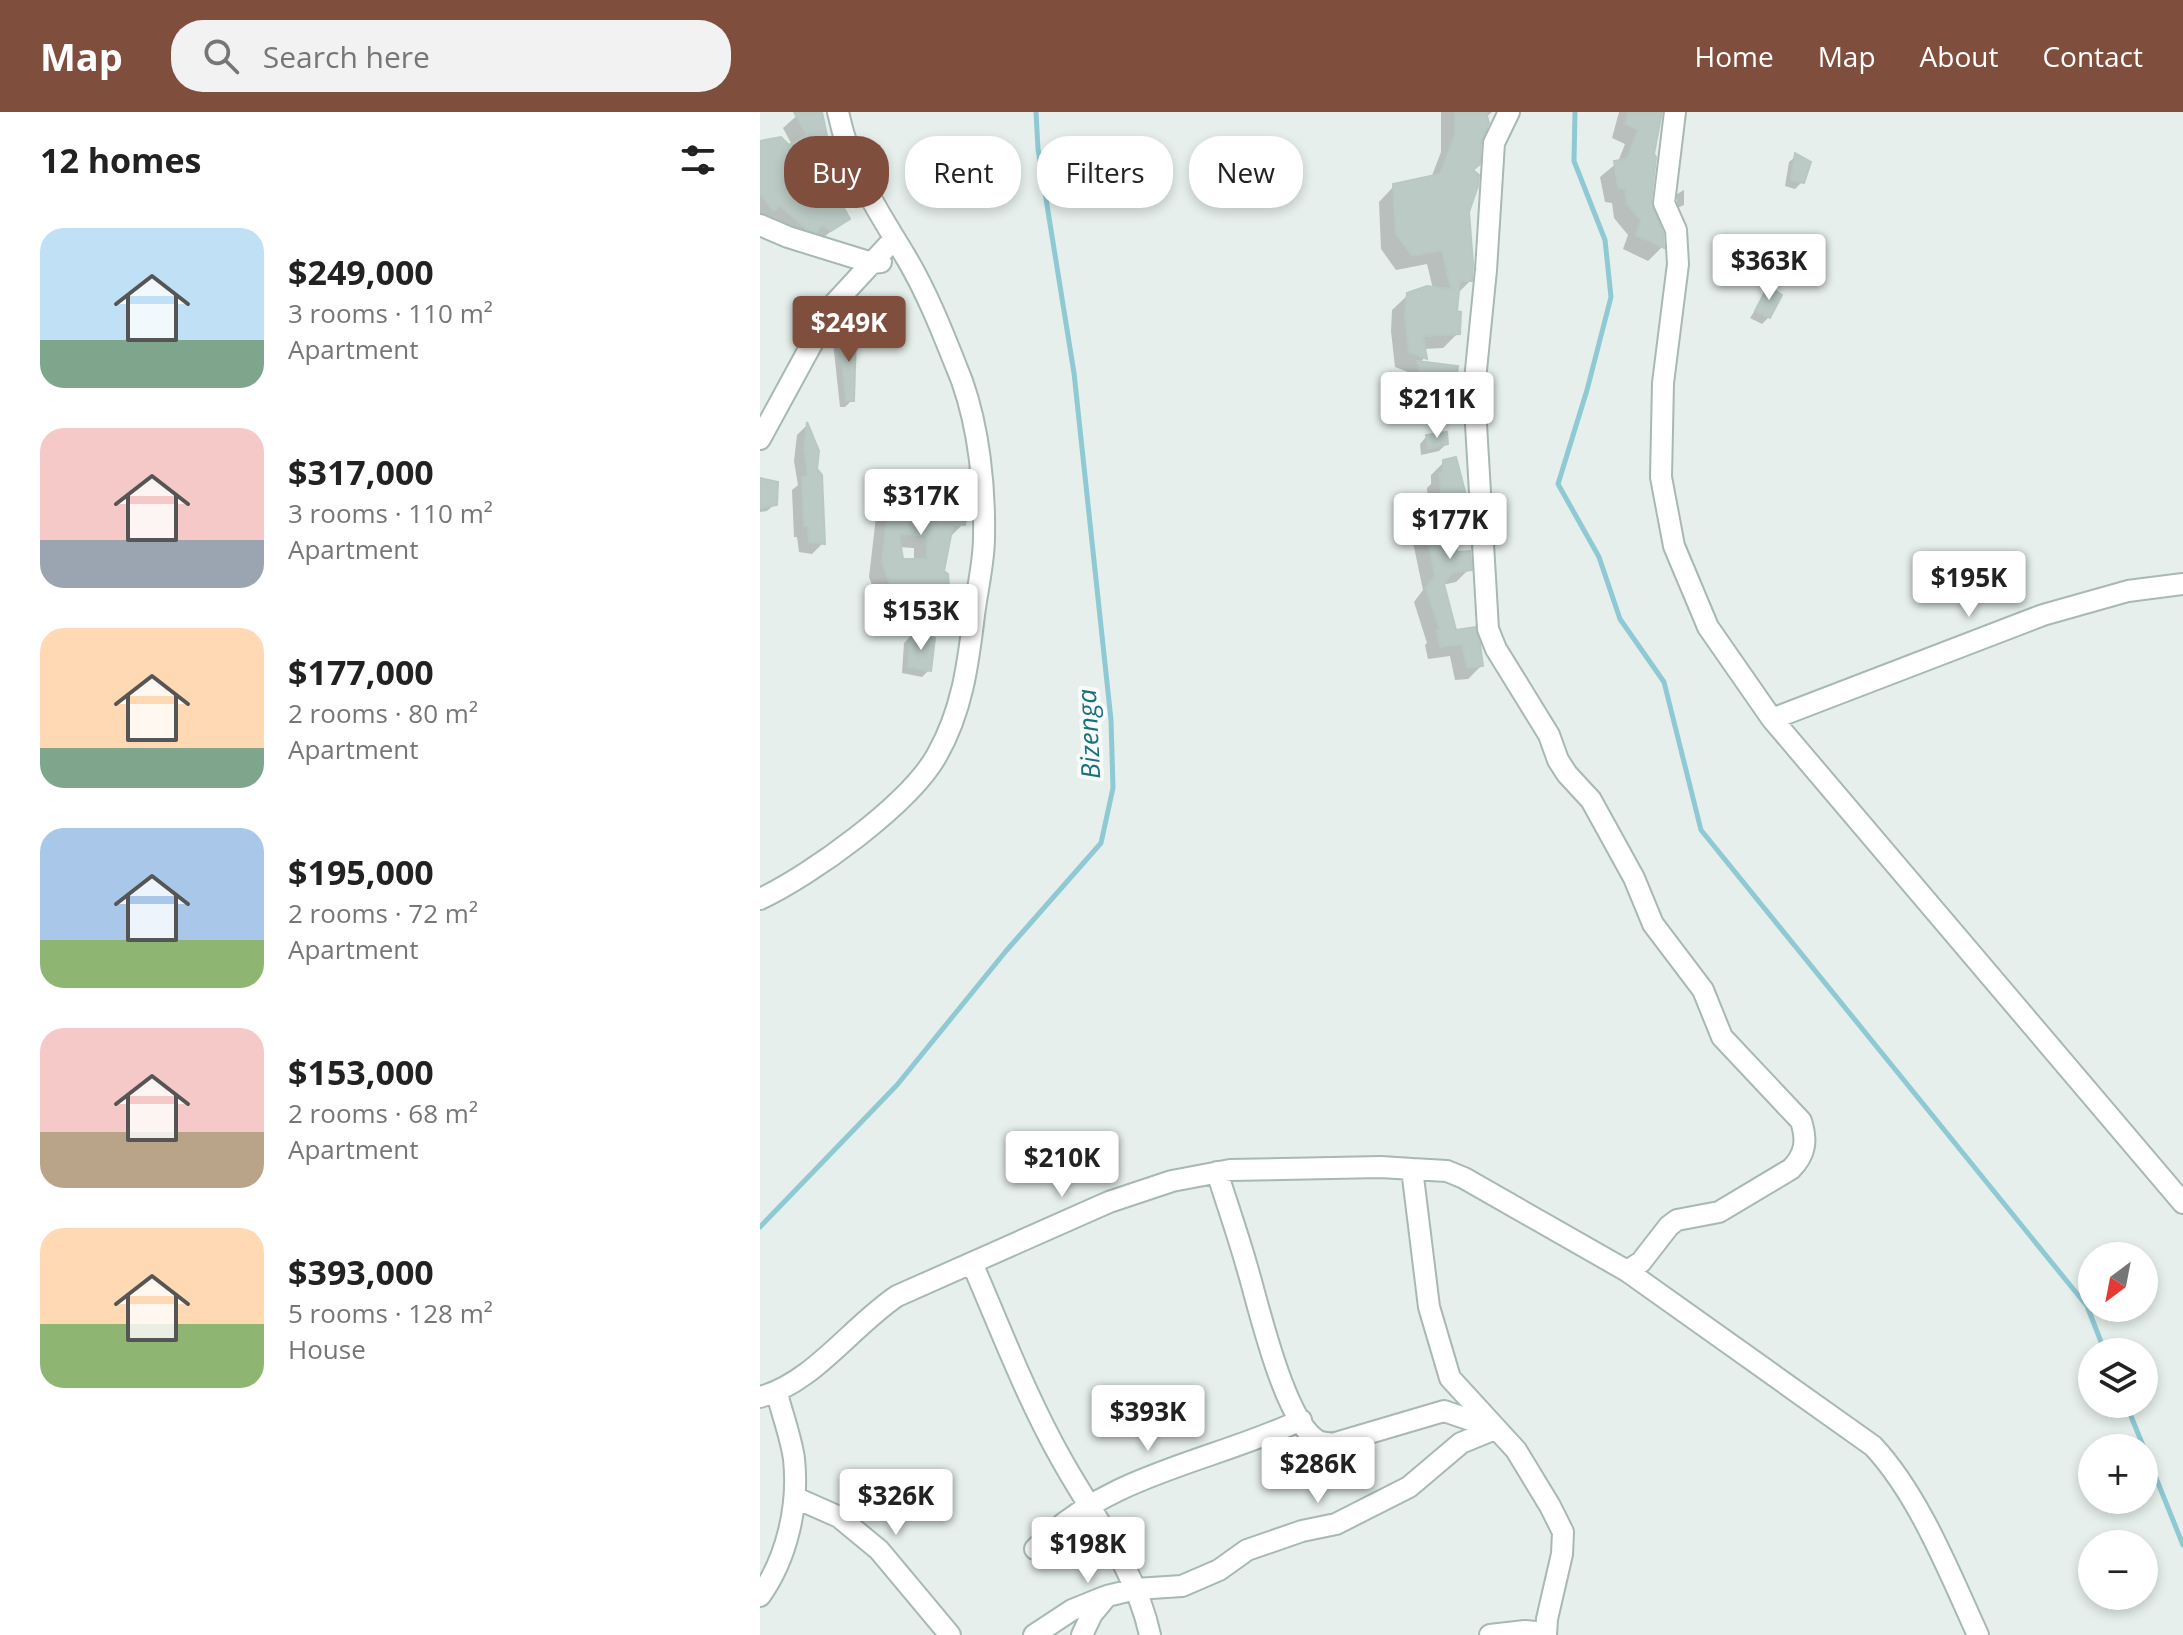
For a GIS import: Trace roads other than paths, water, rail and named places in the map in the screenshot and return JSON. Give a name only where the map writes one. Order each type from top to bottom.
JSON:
[{"type":"street","points":[[760,899],[800,879],[900,801],[936,758],[960,705],[966,680],[984,538],[974,429],[963,384],[908,260],[863,188],[851,162],[838,112]]},
{"type":"street","points":[[1509,112],[1494,143],[1474,390],[1476,458],[1491,638],[1549,735],[1567,774],[1591,800],[1634,878],[1653,924],[1703,990],[1722,1037],[1801,1121],[1805,1135],[1804,1150],[1791,1169],[1719,1212],[1677,1220],[1641,1262],[1627,1271]]},
{"type":"street","points":[[1675,112],[1665,173],[1664,203],[1676,230],[1678,264],[1663,383],[1661,477],[1674,546],[1708,627],[1772,719],[2183,1203]]},
{"type":"street","points":[[760,225],[872,263],[908,260]]},
{"type":"street","points":[[760,439],[827,314],[894,239]]},
{"type":"street","points":[[1772,719],[2043,615],[2128,591],[2183,584]]},
{"type":"street","points":[[760,1596],[785,1547],[796,1498],[794,1457],[768,1395],[799,1380],[870,1314],[910,1290],[1109,1202],[1172,1181],[1217,1172],[1381,1167],[1447,1171],[1464,1178],[1627,1271],[1873,1446],[1892,1467],[1943,1558],[1978,1635]]},
{"type":"street","points":[[1412,1169],[1429,1307],[1450,1378],[1516,1450],[1563,1532],[1562,1554],[1546,1634],[1525,1631],[1490,1635]]},
{"type":"street","points":[[1217,1172],[1268,1347],[1287,1395],[1307,1430],[1319,1441],[1332,1444],[1444,1411],[1495,1429]]},
{"type":"street","points":[[972,1263],[1035,1406],[1136,1589],[1150,1635]]},
{"type":"street","points":[[1035,1549],[1066,1520],[1091,1504],[1166,1469],[1269,1435],[1301,1420]]},
{"type":"street","points":[[1034,1635],[1072,1610],[1107,1596],[1136,1589],[1182,1586],[1219,1570],[1247,1550],[1302,1531],[1336,1524],[1409,1487],[1461,1443],[1495,1429]]},
{"type":"street","points":[[796,1498],[839,1517],[879,1550],[950,1635]]},
{"type":"street","points":[[1082,1635],[1092,1614],[1107,1596]]},
{"type":"waterway","name":"Bizenga","points":[[760,1227],[897,1085],[1006,951],[1101,843],[1113,788],[1111,720],[1074,373],[1038,149],[1036,112]]},
{"type":"waterway","points":[[1575,112],[1574,161],[1605,240],[1611,297],[1558,484],[1599,557],[1620,619],[1664,682],[1701,830],[2087,1306],[2100,1338]]},
{"type":"waterway","points":[[2132,1418],[2138,1434]]},
{"type":"waterway","points":[[2158,1483],[2183,1545]]}]
